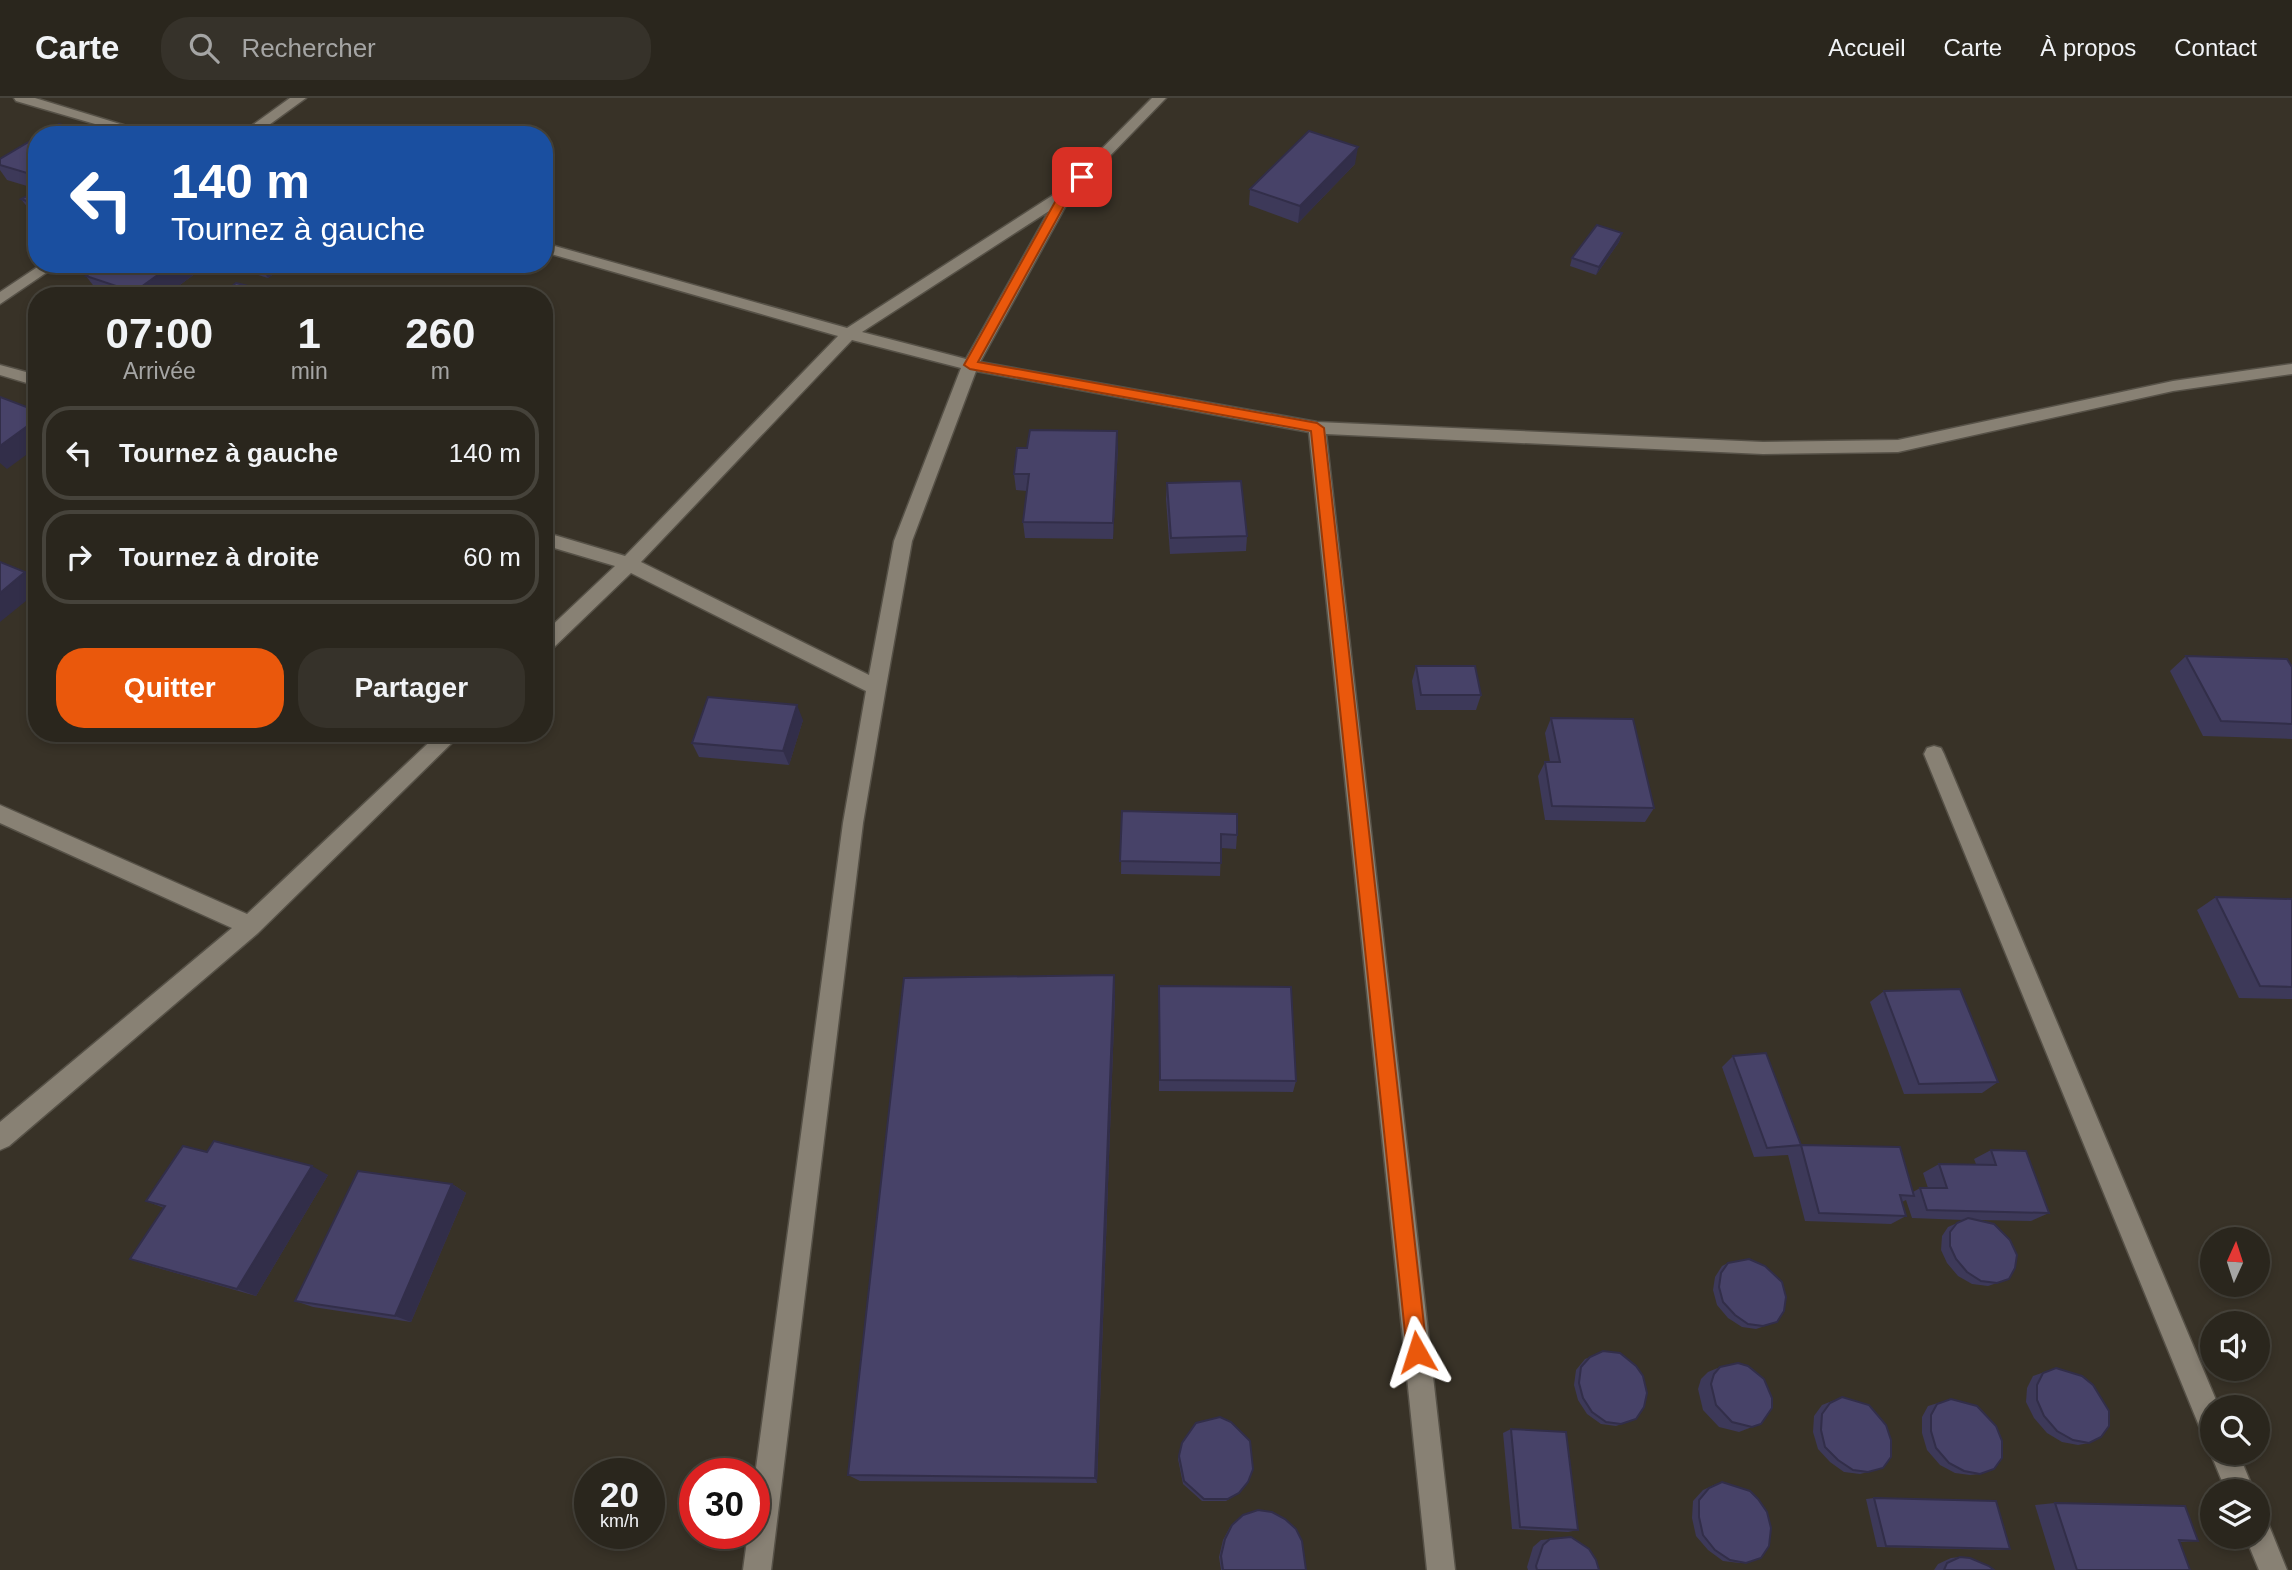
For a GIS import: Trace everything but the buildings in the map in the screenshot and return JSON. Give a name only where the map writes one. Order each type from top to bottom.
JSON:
[{"type":"street","points":[[21,98],[118,126]]},
{"type":"street","points":[[259,126],[299,98]]},
{"type":"street","points":[[553,636],[629,564],[849,334],[1066,193],[1159,98]]},
{"type":"street","points":[[757,1570],[851,837],[902,541],[970,365],[1066,193]]},
{"type":"street","points":[[553,250],[849,334],[970,365],[1317,428],[1763,448],[1898,446],[2173,386],[2292,369]]},
{"type":"street","points":[[0,299],[39,273]]},
{"type":"street","points":[[0,370],[28,378]]},
{"type":"street","points":[[1317,428],[1441,1570]]},
{"type":"street","points":[[553,541],[629,564],[876,687]]},
{"type":"street","points":[[0,1138],[250,926],[443,742]]},
{"type":"street","points":[[1934,754],[2200,1395]]},
{"type":"street","points":[[0,814],[250,926]]},
{"type":"street","points":[[2265,1549],[2273,1570]]},
{"type":"route","points":[[1082,177],[1066,193],[970,365],[1317,428],[1417,1352]]}]
